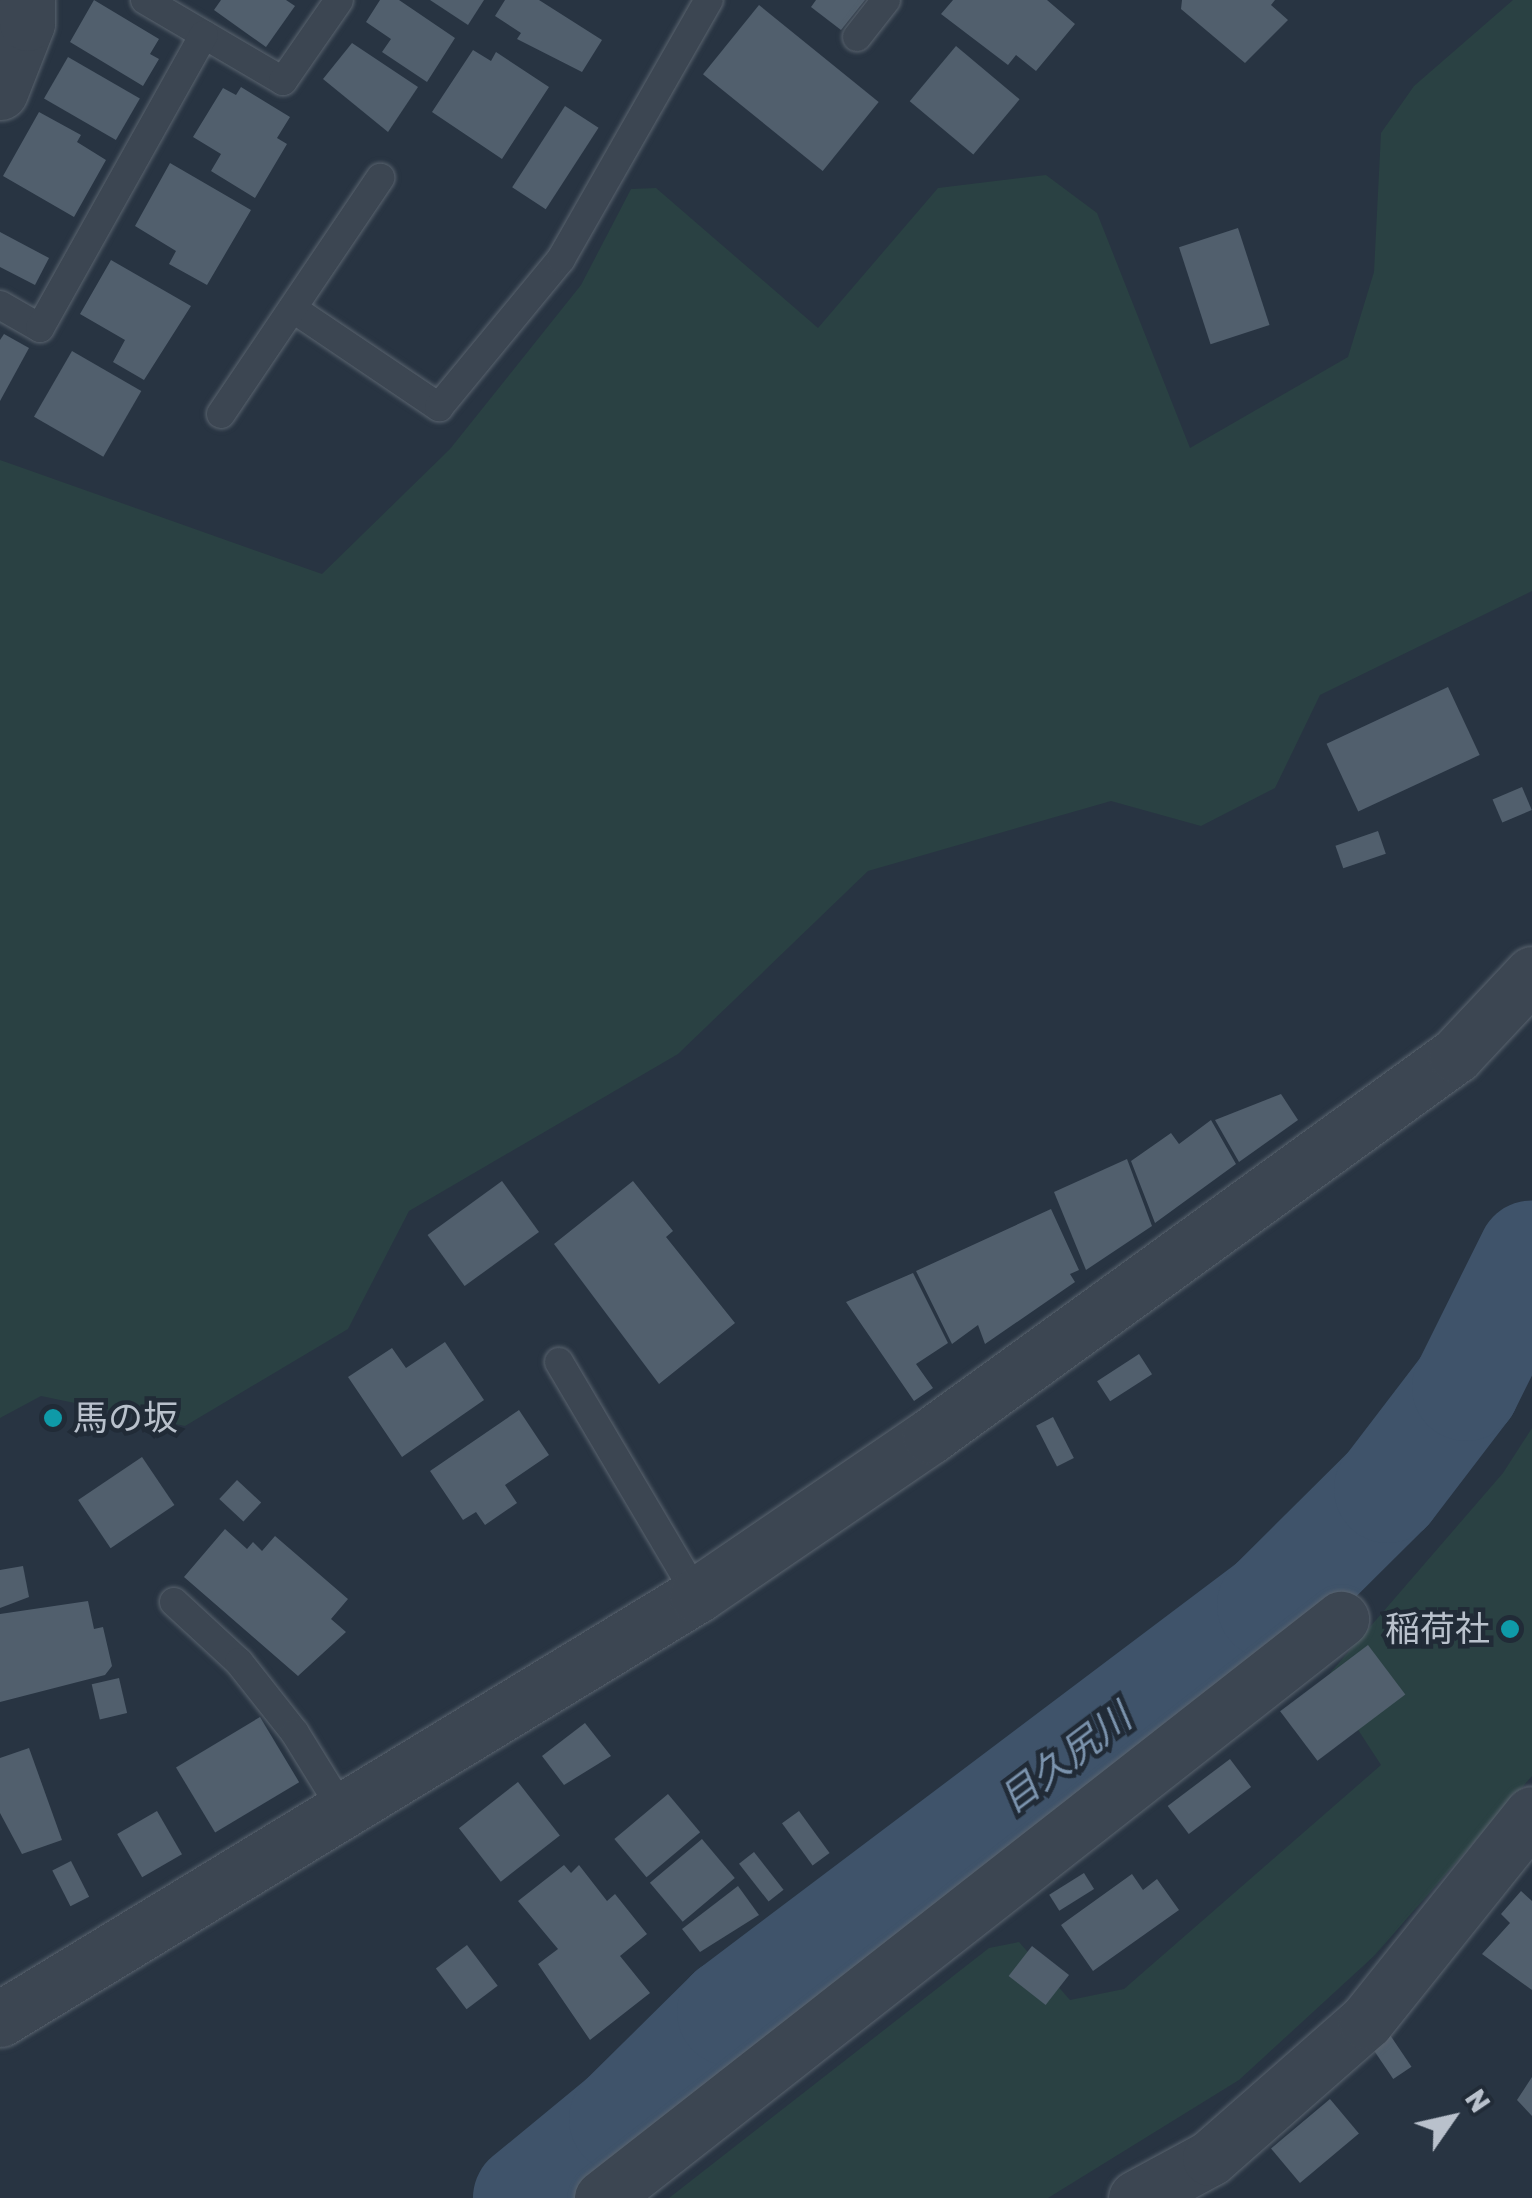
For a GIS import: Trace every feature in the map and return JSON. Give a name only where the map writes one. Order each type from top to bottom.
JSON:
[{"type":"street","points":[[3,82],[27,23],[27,0]]},
{"type":"street","points":[[0,2018],[344,1814],[697,1596],[930,1436],[1456,1055],[1532,974]]},
{"type":"street","points":[[602,2198],[1341,1619]]},
{"type":"street","points":[[1136,2198],[1210,2158],[1366,2021],[1532,1814]]},
{"type":"lane","points":[[146,0],[283,82],[339,0]]},
{"type":"lane","points":[[295,310],[438,408],[560,259],[708,0]]},
{"type":"lane","points":[[857,37],[886,0]]},
{"type":"lane","points":[[0,305],[40,328],[204,35]]},
{"type":"lane","points":[[221,414],[295,310],[380,178]]},
{"type":"lane","points":[[559,1362],[697,1596]]},
{"type":"lane","points":[[174,1602],[239,1662],[295,1733],[344,1814]]},
{"type":"green space","points":[[1513,0],[1532,0],[1532,591],[1320,695],[1275,788],[1201,826],[1111,801],[868,871],[678,1054],[409,1211],[348,1329],[185,1426],[41,1396],[0,1418],[0,460],[322,574],[450,449],[581,285],[631,189],[656,188],[818,328],[938,188],[1046,175],[1097,213],[1190,448],[1348,357],[1374,272],[1381,133],[1414,86]]},
{"type":"green space","points":[[1532,1428],[1532,1776],[1374,1956],[1239,2080],[1048,2198],[669,2198],[989,1948],[1019,1942],[1070,2000],[1124,1989],[1381,1765],[1325,1679],[1503,1473]]},
{"type":"building","points":[[94,0],[159,39],[150,54],[159,59],[143,86],[70,42]]},
{"type":"building","points":[[221,0],[286,0],[295,6],[266,47],[214,10]]},
{"type":"building","points":[[380,0],[399,0],[455,38],[427,82],[382,52],[391,39],[366,22]]},
{"type":"building","points":[[430,0],[484,0],[468,25]]},
{"type":"building","points":[[505,0],[539,0],[602,40],[582,72],[517,39],[521,33],[495,16]]},
{"type":"building","points":[[816,0],[865,0],[841,30],[811,7]]},
{"type":"building","points":[[953,0],[1047,0],[1075,24],[1036,71],[1016,55],[1008,65],[941,14]]},
{"type":"building","points":[[1182,0],[1275,0],[1271,5],[1288,20],[1245,63],[1181,9]]},
{"type":"building","points":[[759,5],[879,102],[823,171],[703,74]]},
{"type":"building","points":[[352,43],[418,87],[388,132],[323,79]]},
{"type":"building","points":[[956,46],[1020,99],[973,155],[910,101]]},
{"type":"building","points":[[473,50],[491,61],[496,52],[549,87],[502,159],[432,112]]},
{"type":"building","points":[[68,57],[140,98],[116,140],[44,99]]},
{"type":"building","points":[[241,87],[290,117],[277,138],[287,144],[255,198],[211,171],[221,154],[193,137],[223,88],[236,95]]},
{"type":"building","points":[[565,106],[599,128],[546,209],[512,187]]},
{"type":"building","points":[[39,112],[81,135],[77,142],[106,160],[74,217],[3,176]]},
{"type":"building","points":[[170,163],[251,210],[207,285],[169,264],[176,251],[135,226]]},
{"type":"building","points":[[1238,228],[1270,325],[1211,344],[1179,247]]},
{"type":"building","points":[[0,232],[49,258],[35,285],[0,267]]},
{"type":"building","points":[[111,260],[191,306],[144,380],[113,362],[125,340],[80,314]]},
{"type":"building","points":[[4,334],[29,348],[0,401],[0,340]]},
{"type":"building","points":[[72,351],[141,391],[103,457],[34,417]]},
{"type":"building","points":[[1448,687],[1480,755],[1358,812],[1327,744]]},
{"type":"building","points":[[1522,787],[1532,810],[1502,823],[1493,800]]},
{"type":"building","points":[[1378,831],[1386,854],[1343,868],[1335,846]]},
{"type":"building","points":[[1281,1094],[1298,1120],[1239,1162],[1215,1120]]},
{"type":"building","points":[[1211,1120],[1236,1164],[1155,1223],[1131,1161],[1171,1133],[1179,1144]]},
{"type":"building","points":[[1127,1159],[1152,1226],[1086,1270],[1054,1192]]},
{"type":"building","points":[[502,1181],[539,1232],[465,1286],[428,1235]]},
{"type":"building","points":[[633,1181],[673,1231],[666,1237],[735,1323],[659,1384],[554,1244]]},
{"type":"building","points":[[1051,1209],[1079,1270],[1070,1274],[1075,1282],[985,1344],[978,1325],[952,1344],[916,1271]]},
{"type":"building","points":[[913,1273],[948,1343],[916,1364],[933,1388],[914,1401],[846,1302]]},
{"type":"building","points":[[445,1342],[484,1400],[402,1457],[348,1377],[392,1348],[406,1368]]},
{"type":"building","points":[[1139,1354],[1152,1374],[1110,1401],[1097,1381]]},
{"type":"building","points":[[519,1410],[549,1455],[505,1485],[517,1503],[485,1525],[476,1512],[463,1520],[430,1471]]},
{"type":"building","points":[[1053,1417],[1074,1458],[1057,1467],[1036,1426]]},
{"type":"building","points":[[142,1457],[174,1505],[111,1548],[78,1500]]},
{"type":"building","points":[[237,1480],[261,1503],[243,1522],[219,1499]]},
{"type":"building","points":[[225,1529],[247,1549],[253,1542],[262,1551],[275,1536],[348,1599],[331,1619],[346,1632],[298,1676],[184,1577]]},
{"type":"building","points":[[23,1566],[29,1597],[0,1608],[0,1570]]},
{"type":"building","points":[[88,1601],[94,1629],[103,1627],[112,1666],[105,1675],[0,1702],[0,1614]]},
{"type":"building","points":[[1368,1645],[1405,1695],[1317,1761],[1280,1711]]},
{"type":"building","points":[[119,1678],[127,1713],[100,1719],[92,1684]]},
{"type":"building","points":[[260,1717],[299,1782],[215,1833],[176,1767]]},
{"type":"building","points":[[585,1723],[611,1756],[564,1785],[542,1756]]},
{"type":"building","points":[[29,1748],[62,1840],[22,1854],[0,1813],[0,1758]]},
{"type":"building","points":[[1230,1759],[1251,1787],[1189,1834],[1168,1806]]},
{"type":"building","points":[[518,1782],[560,1836],[501,1882],[459,1828]]},
{"type":"building","points":[[668,1794],[700,1832],[647,1877],[614,1839]]},
{"type":"building","points":[[157,1811],[182,1854],[142,1877],[117,1834]]},
{"type":"building","points":[[799,1811],[830,1853],[813,1865],[782,1823]]},
{"type":"building","points":[[702,1839],[735,1878],[683,1922],[650,1883]]},
{"type":"building","points":[[754,1852],[784,1890],[769,1902],[739,1864]]},
{"type":"building","points":[[71,1861],[89,1897],[70,1906],[52,1871]]},
{"type":"building","points":[[564,1865],[571,1873],[579,1865],[607,1901],[615,1894],[647,1934],[620,1956],[650,1993],[590,2040],[538,1964],[558,1949],[518,1901]]},
{"type":"building","points":[[1084,1873],[1094,1889],[1059,1911],[1049,1895]]},
{"type":"building","points":[[1132,1874],[1143,1890],[1157,1879],[1179,1910],[1093,1971],[1061,1925]]},
{"type":"building","points":[[738,1886],[759,1915],[700,1952],[682,1929]]},
{"type":"building","points":[[1521,1891],[1532,1901],[1532,1990],[1482,1954],[1510,1923],[1501,1914]]},
{"type":"building","points":[[467,1945],[498,1986],[467,2009],[436,1968]]},
{"type":"building","points":[[1032,1946],[1069,1975],[1046,2005],[1009,1976]]},
{"type":"building","points":[[1388,2032],[1411,2067],[1393,2079],[1370,2044]]},
{"type":"building","points":[[1532,2077],[1532,2116],[1517,2100]]},
{"type":"building","points":[[1330,2099],[1359,2133],[1300,2183],[1271,2148]]},
{"type":"waterway","name":"目久尻川","points":[[527,2198],[623,2119],[731,2012],[1271,1605],[1388,1489],[1466,1387],[1532,1254]]},
{"type":"place","name":"馬の坂","points":[[53,1418]]},
{"type":"place","name":"稲荷社","points":[[1510,1629]]}]
